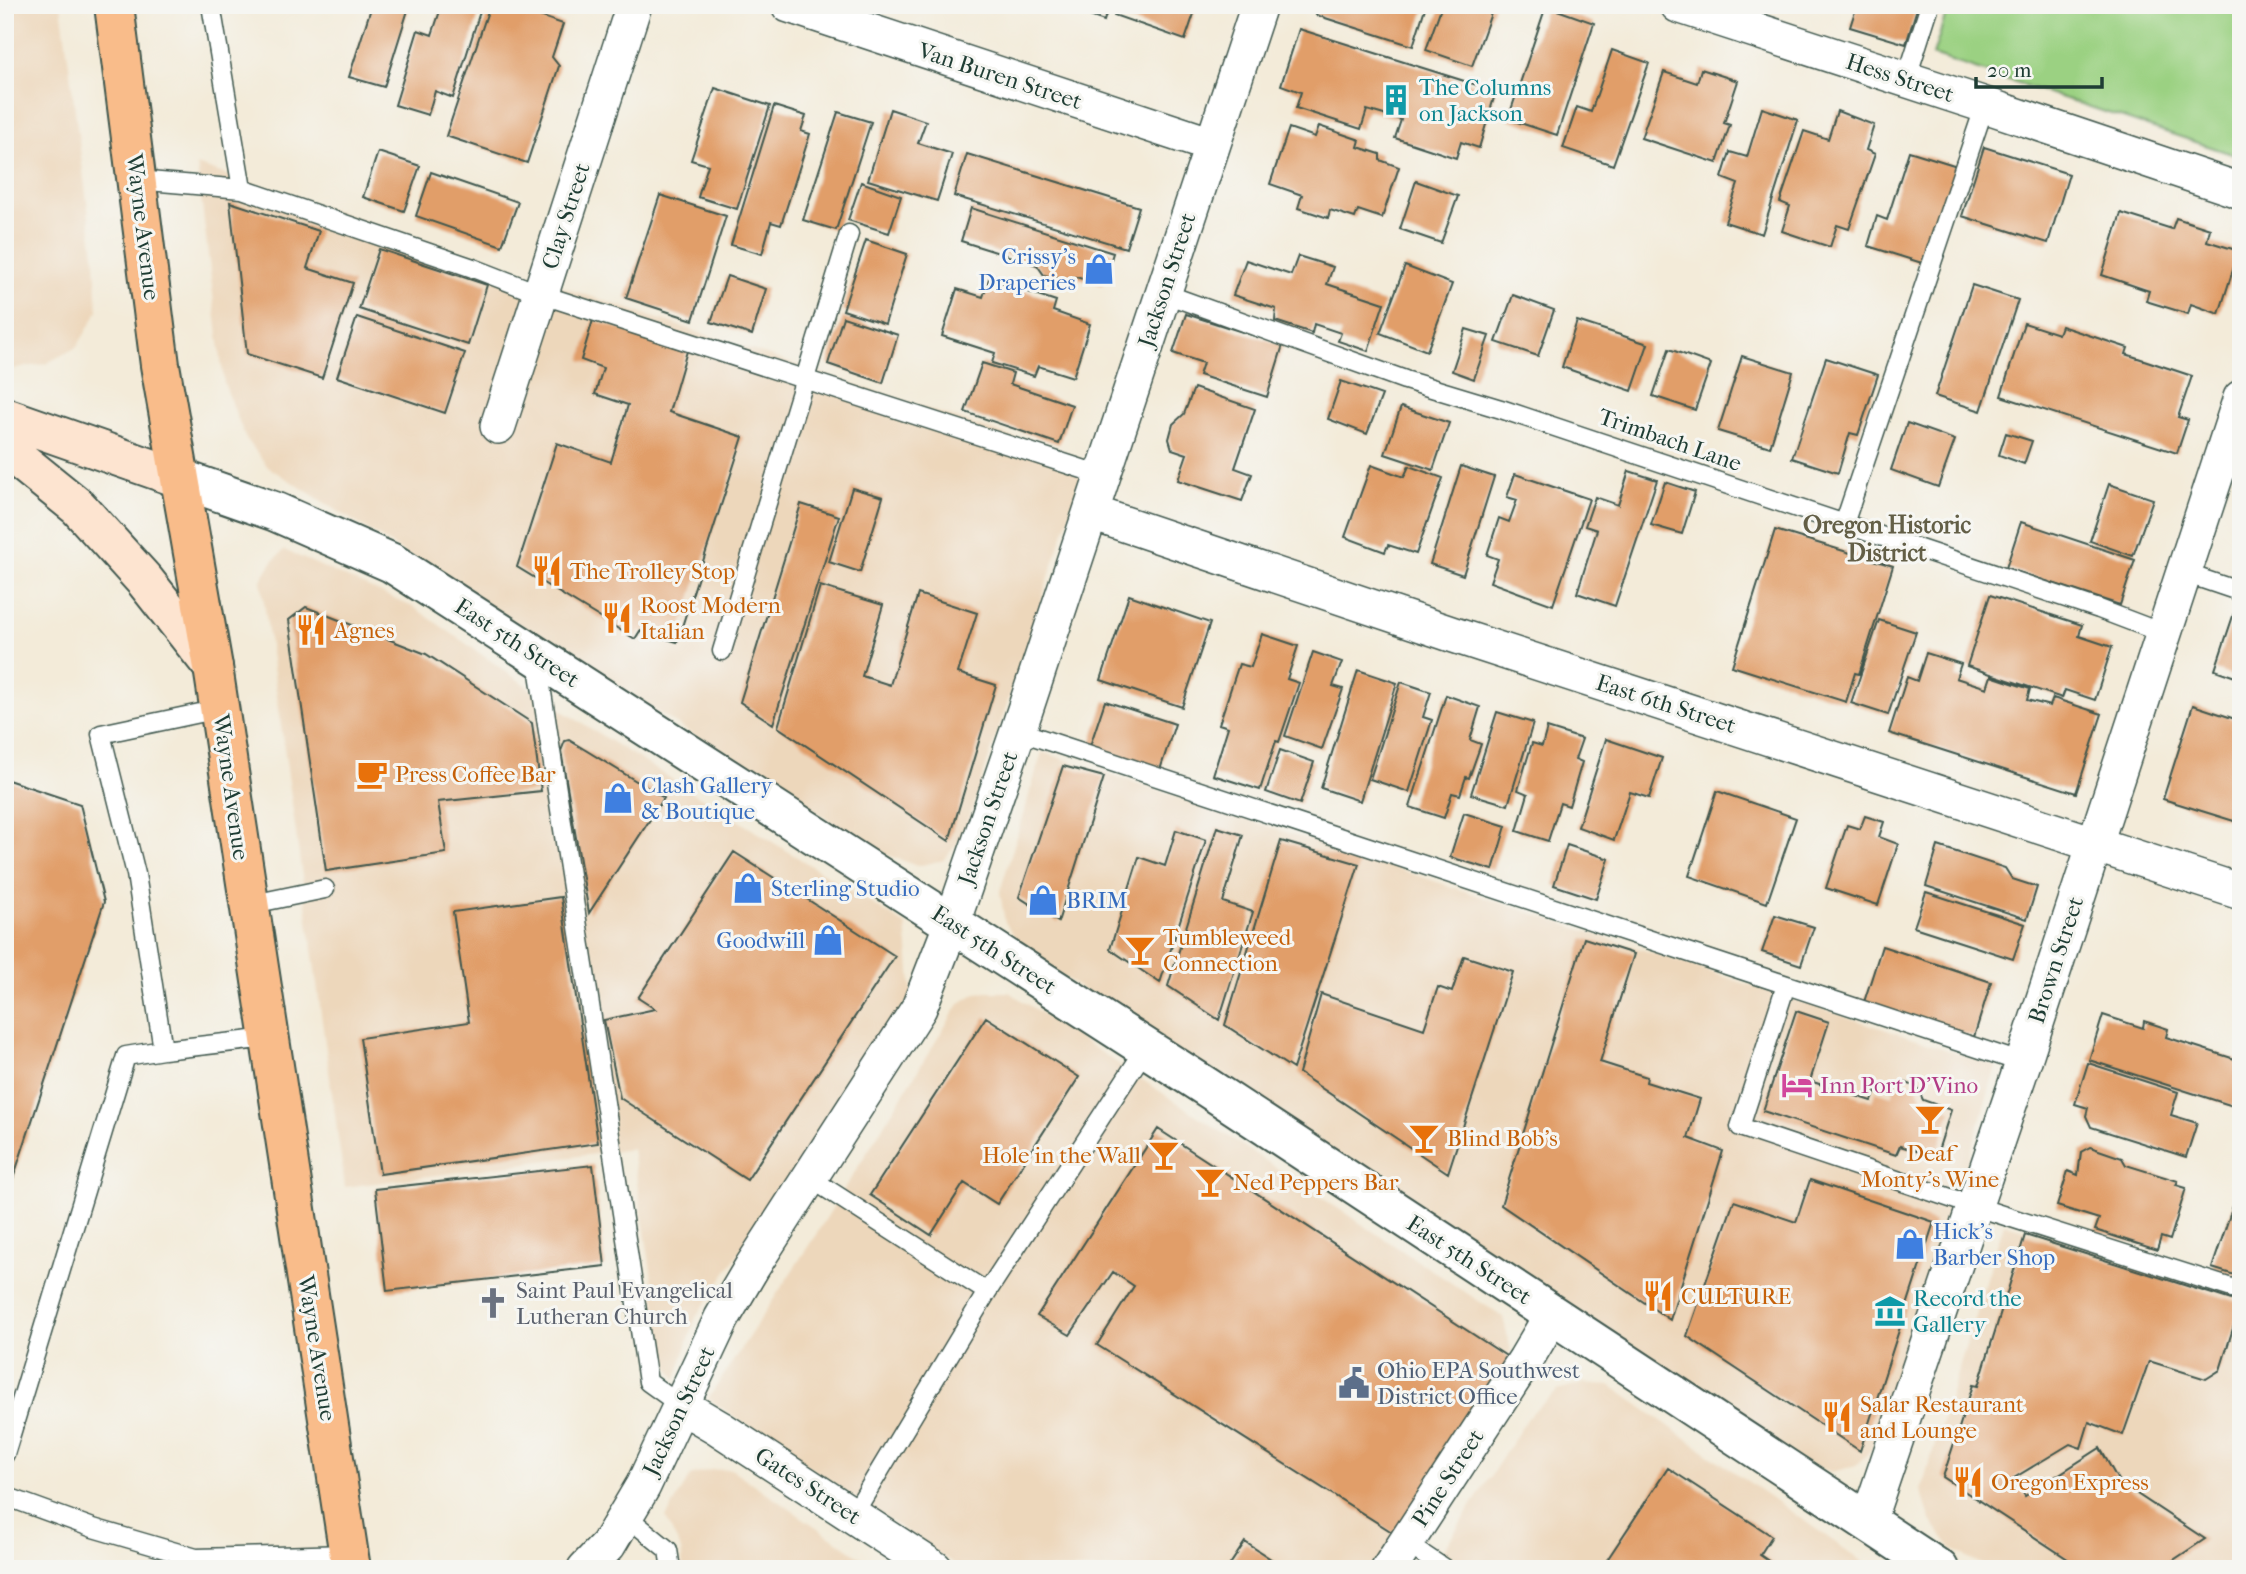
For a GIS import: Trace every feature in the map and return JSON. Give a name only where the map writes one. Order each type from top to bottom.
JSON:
[{"type":"main road","name":"Wayne Avenue","points":[[114,5],[160,365],[213,667],[350,1561]]},
{"type":"main road","name":"East 5th Street","points":[[5,416],[179,478]]},
{"type":"main road","points":[[5,448],[78,507],[145,581],[213,667]]},
{"type":"street","name":"Clay Street","points":[[498,426],[634,5]]},
{"type":"street","name":"Van Buren Street","points":[[789,5],[1212,145]]},
{"type":"street","name":"Jackson Street","points":[[585,1569],[608,1545],[643,1486],[722,1318],[752,1267],[919,1008],[952,923],[1092,513],[1259,5]]},
{"type":"street","name":"Hess Street","points":[[1678,5],[2241,191]]},
{"type":"street","name":"Brown Street","points":[[1868,1521],[2023,1063],[2241,398]]},
{"type":"street","name":"East 5th Street","points":[[179,478],[276,512],[392,563],[1146,1048],[1939,1569]]},
{"type":"street","name":"East 6th Street","points":[[1092,513],[1454,635],[2241,892]]},
{"type":"street","name":"Pine Street","points":[[1397,1556],[1552,1315]]},
{"type":"street","name":"Gates Street","points":[[680,1405],[935,1569]]},
{"type":"lane","points":[[211,5],[242,189]]},
{"type":"lane","points":[[1906,80],[1930,5]]},
{"type":"lane","points":[[1844,524],[1985,105]]},
{"type":"lane","points":[[137,180],[242,189],[473,268],[540,294],[1104,476]]},
{"type":"lane","points":[[722,651],[849,234]]},
{"type":"lane","name":"Trimbach Lane","points":[[1163,293],[1405,380],[1501,409],[2162,633]]},
{"type":"lane","points":[[2182,572],[2241,592]]},
{"type":"lane","points":[[537,656],[648,1382],[680,1405]]},
{"type":"lane","points":[[163,1050],[136,874],[101,734],[219,709]]},
{"type":"lane","points":[[1018,731],[2023,1063]]},
{"type":"lane","points":[[248,905],[326,889]]},
{"type":"lane","points":[[1786,985],[1740,1127],[1974,1206],[2241,1291]]},
{"type":"lane","points":[[5,1454],[126,1056],[269,1038]]},
{"type":"lane","points":[[853,1515],[987,1292],[1146,1048]]},
{"type":"lane","points":[[810,1178],[987,1292]]},
{"type":"lane","points":[[5,1496],[93,1528],[196,1558],[350,1561]]},
{"type":"lane","points":[[625,1515],[668,1550],[671,1569]]},
{"type":"lane","points":[[1397,1556],[1445,1569]]},
{"type":"shaded area","points":[[5,5],[61,5],[95,262],[98,311],[77,347],[45,364],[6,370]]},
{"type":"shaded area","points":[[197,165],[1087,462],[963,836],[944,860],[917,866],[880,852],[268,467],[245,437],[224,383]]},
{"type":"shaded area","points":[[284,550],[415,608],[564,712],[906,925],[912,994],[696,1317],[676,1379],[665,1360],[632,1149],[345,1187],[261,580],[272,562]]},
{"type":"shaded area","points":[[1042,752],[1996,1066],[1960,1190],[1872,1449],[1855,1466],[1832,1472],[1799,1460],[1024,951],[1005,922],[1000,892]]},
{"type":"shaded area","points":[[1009,992],[1503,1317],[1511,1350],[1493,1388],[1375,1569],[962,1569],[708,1399],[817,1233],[959,1004],[976,993]]},
{"type":"shaded area","points":[[2004,1223],[2241,1297],[2241,1569],[1991,1569],[1953,1550],[1931,1521],[1921,1490]]},
{"type":"shaded area","points":[[1584,1383],[1610,1385],[1873,1569],[1431,1569],[1531,1413],[1558,1391]]},
{"type":"shaded area","points":[[731,1469],[878,1569],[683,1569],[681,1550],[666,1518],[690,1476],[711,1470]]},
{"type":"green space","points":[[1949,5],[2241,5],[2241,157],[1933,55]]},
{"type":"building","points":[[372,5],[409,7],[384,87],[349,77]]},
{"type":"building","points":[[442,5],[482,5],[453,98],[435,91],[428,115],[395,105],[418,30],[432,35]]},
{"type":"building","points":[[490,5],[508,5],[563,24],[552,57],[559,66],[527,163],[446,136]]},
{"type":"building","points":[[1074,5],[1109,5],[1104,21],[1072,10]]},
{"type":"building","points":[[1118,5],[1197,5],[1185,40],[1114,15]]},
{"type":"building","points":[[1319,5],[1426,5],[1413,46],[1316,15]]},
{"type":"building","points":[[1442,5],[1494,5],[1472,66],[1426,50]]},
{"type":"building","points":[[1857,5],[1918,5],[1906,44],[1850,27]]},
{"type":"building","points":[[1546,6],[1594,23],[1557,135],[1508,119]]},
{"type":"building","name":"The Columns on Jackson","points":[[1299,29],[1496,91],[1479,148],[1461,142],[1456,158],[1395,138],[1401,120],[1367,110],[1361,129],[1296,108],[1301,92],[1281,85]]},
{"type":"building","points":[[1612,50],[1649,63],[1613,165],[1563,148],[1577,107],[1591,112]]},
{"type":"building","points":[[1701,69],[1738,81],[1724,123],[1730,125],[1717,163],[1641,138],[1664,72],[1697,83]]},
{"type":"building","points":[[715,88],[770,106],[737,209],[698,197],[708,165],[691,160]]},
{"type":"building","points":[[774,106],[806,116],[801,131],[810,134],[781,225],[771,222],[762,254],[731,245]]},
{"type":"building","points":[[1762,108],[1798,120],[1762,234],[1725,222],[1738,184],[1722,178],[1730,152],[1747,157]]},
{"type":"building","points":[[890,109],[926,121],[918,143],[952,154],[937,201],[868,180]]},
{"type":"building","points":[[1837,111],[1874,125],[1866,150],[1875,154],[1849,229],[1837,225],[1830,247],[1782,231],[1790,206],[1780,202],[1804,131],[1828,139]]},
{"type":"building","points":[[838,112],[871,122],[836,230],[803,220]]},
{"type":"building","points":[[1319,126],[1360,140],[1358,147],[1380,154],[1380,160],[1399,167],[1382,218],[1358,210],[1355,218],[1330,210],[1328,218],[1298,208],[1302,195],[1270,184],[1289,128],[1315,137]]},
{"type":"building","points":[[1984,147],[2069,174],[2048,243],[1962,216]]},
{"type":"building","points":[[1909,151],[1957,166],[1925,264],[1868,246],[1877,216],[1887,220]]},
{"type":"building","points":[[378,152],[420,166],[404,211],[363,197]]},
{"type":"building","points":[[967,154],[1139,207],[1126,248],[954,196]]},
{"type":"building","points":[[431,172],[518,202],[502,246],[416,216]]},
{"type":"building","points":[[1416,181],[1458,196],[1441,243],[1400,229]]},
{"type":"building","points":[[861,182],[901,196],[889,233],[848,220]]},
{"type":"building","points":[[660,195],[726,216],[693,320],[626,298]]},
{"type":"building","points":[[230,202],[319,231],[307,268],[353,283],[322,378],[247,354]]},
{"type":"building","points":[[971,208],[1113,253],[1103,285],[1076,277],[1064,280],[1044,275],[1037,265],[961,241]]},
{"type":"building","points":[[2121,213],[2172,229],[2176,218],[2210,229],[2207,241],[2239,251],[2219,314],[2191,304],[2188,314],[2146,301],[2149,291],[2102,275]]},
{"type":"building","points":[[866,240],[907,254],[885,324],[843,310]]},
{"type":"building","points":[[379,249],[487,285],[468,345],[359,309]]},
{"type":"building","points":[[1298,256],[1333,267],[1327,284],[1384,303],[1368,351],[1338,341],[1341,333],[1314,324],[1312,333],[1275,321],[1276,309],[1233,295],[1246,260],[1291,275]]},
{"type":"building","points":[[1405,266],[1452,284],[1427,351],[1380,333]]},
{"type":"building","points":[[727,276],[766,289],[752,335],[711,322]]},
{"type":"building","points":[[989,279],[1056,301],[1053,311],[1090,324],[1073,377],[1038,366],[1034,376],[992,363],[995,353],[942,336],[957,289],[983,297]]},
{"type":"building","points":[[1972,285],[2018,300],[1981,411],[1935,396]]},
{"type":"building","points":[[1513,295],[1554,310],[1538,356],[1496,342]]},
{"type":"building","points":[[1186,314],[1283,345],[1267,397],[1199,375],[1203,363],[1173,353]]},
{"type":"building","points":[[357,317],[465,353],[445,413],[337,377]]},
{"type":"building","points":[[843,317],[898,335],[883,383],[828,364]]},
{"type":"building","points":[[593,320],[687,351],[669,412],[743,437],[677,642],[640,631],[635,639],[517,567],[557,443],[611,462],[628,405],[595,394],[603,368],[581,360]]},
{"type":"building","points":[[1577,321],[1648,344],[1632,391],[1562,367]]},
{"type":"building","points":[[2024,323],[2058,334],[2061,326],[2128,348],[2126,354],[2192,376],[2178,417],[2188,420],[2177,453],[2001,396]]},
{"type":"building","points":[[1466,329],[1489,336],[1474,379],[1452,371]]},
{"type":"building","points":[[1669,349],[1711,364],[1695,410],[1653,396]]},
{"type":"building","points":[[1742,356],[1793,372],[1770,447],[1718,431]]},
{"type":"building","points":[[1826,358],[1878,375],[1858,435],[1850,433],[1838,473],[1792,458]]},
{"type":"building","points":[[982,363],[1013,373],[1010,384],[1072,405],[1059,444],[965,412]]},
{"type":"building","points":[[1341,381],[1382,395],[1367,434],[1328,419]]},
{"type":"building","points":[[1194,388],[1255,409],[1235,468],[1252,474],[1242,501],[1178,480],[1187,454],[1172,449],[1169,439],[1173,424],[1184,414]]},
{"type":"building","points":[[1401,407],[1449,423],[1433,470],[1385,454]]},
{"type":"building","points":[[1907,423],[1955,440],[1938,487],[1891,470]]},
{"type":"building","points":[[2006,433],[2032,441],[2024,464],[1999,455]]},
{"type":"building","points":[[1371,465],[1404,477],[1409,466],[1443,478],[1416,554],[1388,545],[1385,552],[1345,537]]},
{"type":"building","points":[[1461,466],[1494,477],[1463,575],[1430,564]]},
{"type":"building","points":[[1629,471],[1657,480],[1615,606],[1577,593],[1597,530],[1585,526],[1595,497],[1618,505]]},
{"type":"building","points":[[1515,474],[1589,499],[1553,605],[1490,582],[1498,559],[1487,555],[1499,518],[1509,522],[1517,500],[1507,497]]},
{"type":"building","points":[[1665,482],[1695,492],[1682,534],[1651,525]]},
{"type":"building","points":[[2109,484],[2153,499],[2133,556],[2090,541]]},
{"type":"building","points":[[852,488],[883,497],[860,572],[829,562]]},
{"type":"building","points":[[801,504],[839,516],[773,724],[740,702]]},
{"type":"building","points":[[2021,522],[2135,560],[2120,605],[2006,568]]},
{"type":"building","points":[[1775,530],[1893,566],[1859,674],[1855,673],[1846,702],[1732,666]]},
{"type":"building","points":[[820,586],[883,605],[862,676],[890,685],[918,594],[977,613],[958,673],[996,685],[949,841],[778,727]]},
{"type":"building","points":[[1129,595],[1210,623],[1182,707],[1101,680]]},
{"type":"building","points":[[1990,595],[2082,625],[2079,636],[2112,647],[2095,700],[2065,690],[2062,698],[1967,666]]},
{"type":"building","points":[[306,607],[426,654],[532,723],[541,791],[438,802],[446,853],[326,871],[289,620]]},
{"type":"building","points":[[2236,607],[2241,609],[2241,679],[2215,670]]},
{"type":"building","points":[[1879,620],[1916,632],[1888,715],[1851,703]]},
{"type":"building","points":[[1262,634],[1298,646],[1287,679],[1299,683],[1260,790],[1213,775],[1228,727],[1219,724],[1239,664],[1251,667]]},
{"type":"building","points":[[1313,652],[1342,662],[1333,686],[1343,689],[1322,749],[1285,736]]},
{"type":"building","points":[[1926,653],[1961,664],[1956,678],[1987,688],[1991,676],[2030,689],[2027,700],[2050,706],[2053,698],[2102,714],[2076,793],[1889,733],[1907,677],[1917,681]]},
{"type":"building","points":[[1358,670],[1397,683],[1360,801],[1321,788]]},
{"type":"building","points":[[1401,682],[1431,692],[1423,717],[1432,720],[1409,792],[1370,779]]},
{"type":"building","points":[[1446,695],[1480,707],[1470,740],[1481,744],[1469,778],[1466,777],[1460,795],[1452,793],[1444,818],[1410,807]]},
{"type":"building","points":[[1105,701],[1175,724],[1160,770],[1090,746]]},
{"type":"building","points":[[2193,705],[2241,721],[2241,811],[2237,822],[2163,799]]},
{"type":"building","points":[[1497,712],[1533,723],[1508,805],[1471,794]]},
{"type":"building","points":[[1547,728],[1582,739],[1575,759],[1582,762],[1569,806],[1560,803],[1548,841],[1517,831],[1528,794],[1518,790],[1532,743],[1542,746]]},
{"type":"building","points":[[1606,739],[1662,758],[1649,798],[1630,792],[1614,840],[1578,827]]},
{"type":"building","points":[[569,740],[664,798],[589,913],[561,751],[565,741]]},
{"type":"building","points":[[1280,750],[1314,762],[1300,804],[1266,792]]},
{"type":"building","points":[[1063,766],[1104,777],[1058,922],[1019,897]]},
{"type":"building","points":[[5,779],[80,804],[104,902],[6,1200]]},
{"type":"building","points":[[1717,791],[1796,818],[1767,903],[1689,876]]},
{"type":"building","points":[[1464,813],[1506,826],[1493,870],[1450,857]]},
{"type":"building","points":[[1865,816],[1884,822],[1879,837],[1898,844],[1878,905],[1826,888],[1847,825],[1860,829]]},
{"type":"building","points":[[1217,827],[1243,835],[1223,902],[1253,912],[1219,1020],[1168,986]]},
{"type":"building","points":[[1176,830],[1206,840],[1160,983],[1110,949],[1139,857],[1165,866]]},
{"type":"building","points":[[1281,841],[1359,864],[1293,1069],[1225,1025]]},
{"type":"building","points":[[1567,845],[1609,859],[1596,899],[1554,885]]},
{"type":"building","points":[[1938,846],[2005,868],[2012,879],[2037,887],[2027,919],[1926,886]]},
{"type":"building","points":[[734,852],[895,956],[747,1180],[620,1098],[604,1020],[655,1009],[638,998]]},
{"type":"building","points":[[1926,892],[2025,924],[2013,959],[1914,927]]},
{"type":"building","points":[[561,897],[598,1143],[380,1174],[360,1038],[469,1022],[453,912]]},
{"type":"building","points":[[1775,915],[1814,927],[1801,965],[1762,952]]},
{"type":"building","points":[[1584,938],[1634,954],[1600,1062],[1647,1077],[1646,1082],[1700,1099],[1688,1138],[1723,1151],[1670,1320],[1501,1205]]},
{"type":"building","points":[[1882,946],[1991,982],[1974,1037],[1864,1002]]},
{"type":"building","points":[[1464,956],[1513,972],[1448,1173],[1299,1073],[1321,994],[1424,1029],[1438,987],[1452,992]]},
{"type":"building","name":"Inn Port D'Vino","points":[[1796,1011],[1829,1022],[1810,1081],[1872,1101],[1876,1091],[1892,1096],[1894,1089],[1904,1082],[1917,1087],[1923,1100],[1951,1110],[1936,1157],[1900,1146],[1896,1155],[1763,1111]]},
{"type":"building","points":[[2103,1015],[2143,1028],[2144,1021],[2168,1029],[2166,1037],[2241,1061],[2241,1082],[2233,1106],[2089,1060]]},
{"type":"building","points":[[986,1017],[1079,1077],[997,1204],[964,1183],[931,1235],[870,1195]]},
{"type":"building","points":[[2088,1063],[2178,1092],[2171,1115],[2197,1123],[2186,1157],[2091,1127],[2086,1116],[2088,1108],[2075,1104]]},
{"type":"building","points":[[1158,1129],[1517,1363],[1403,1539],[1097,1345],[1134,1286],[1113,1272],[1070,1335],[1037,1316]]},
{"type":"building","points":[[2090,1147],[2122,1158],[2126,1165],[2178,1181],[2176,1185],[2186,1188],[2170,1240],[2161,1237],[2157,1250],[2095,1230],[2099,1219],[2057,1206],[2068,1171],[2078,1175],[2081,1152]]},
{"type":"building","points":[[593,1165],[605,1266],[387,1291],[375,1189]]},
{"type":"building","points":[[1810,1180],[1934,1222],[1860,1451],[1687,1336],[1734,1201],[1796,1222]]},
{"type":"building","points":[[2236,1197],[2241,1198],[2241,1277],[2212,1268]]},
{"type":"building","points":[[2025,1235],[2241,1303],[2220,1370],[2206,1379],[2149,1361],[2123,1435],[2089,1422],[2081,1448],[2070,1444],[2014,1478],[2025,1496],[2100,1448],[2119,1482],[2205,1539],[2160,1569],[2083,1569],[1943,1477],[1973,1385],[1978,1386]]},
{"type":"building","points":[[1668,1468],[1772,1536],[1760,1555],[1780,1569],[1601,1569]]},
{"type":"building","points":[[1245,1542],[1286,1569],[1227,1569]]},
{"type":"place","name":"The Columns on Jackson","points":[[1396,100]]},
{"type":"place","name":"Crissy's Draperies","points":[[1099,269]]},
{"type":"place","name":"The Trolley Stop","points":[[547,571]]},
{"type":"place","name":"Roost Modern Italian","points":[[617,618]]},
{"type":"place","name":"Agnes","points":[[311,630]]},
{"type":"place","name":"Press Coffee Bar","points":[[372,774]]},
{"type":"place","name":"Clash Gallery & Boutique","points":[[618,798]]},
{"type":"place","name":"Sterling Studio","points":[[748,888]]},
{"type":"place","name":"BRIM","points":[[1043,900]]},
{"type":"place","name":"Goodwill","points":[[828,940]]},
{"type":"place","name":"Tumbleweed Connection","points":[[1140,950]]},
{"type":"place","name":"Inn Port D'Vino","points":[[1797,1085]]},
{"type":"place","name":"Deaf Monty's Wine","points":[[1930,1119]]},
{"type":"place","name":"Blind Bob's","points":[[1424,1138]]},
{"type":"place","name":"Hole in the Wall","points":[[1164,1155]]},
{"type":"place","name":"Ned Peppers Bar","points":[[1210,1182]]},
{"type":"place","name":"Hick's Barber Shop","points":[[1910,1244]]},
{"type":"place","name":"CULTURE","points":[[1658,1296]]},
{"type":"place","name":"Saint Paul Evangelical Lutheran Church","points":[[493,1303]]},
{"type":"place","name":"Record the Gallery","points":[[1890,1311]]},
{"type":"place","name":"Ohio EPA Southwest District Office","points":[[1354,1383]]},
{"type":"place","name":"Salar Restaurant and Lounge","points":[[1837,1417]]},
{"type":"place","name":"Oregon Express","points":[[1968,1482]]},
{"type":"district","name":"Oregon Historic District","points":[[1887,539]]}]
